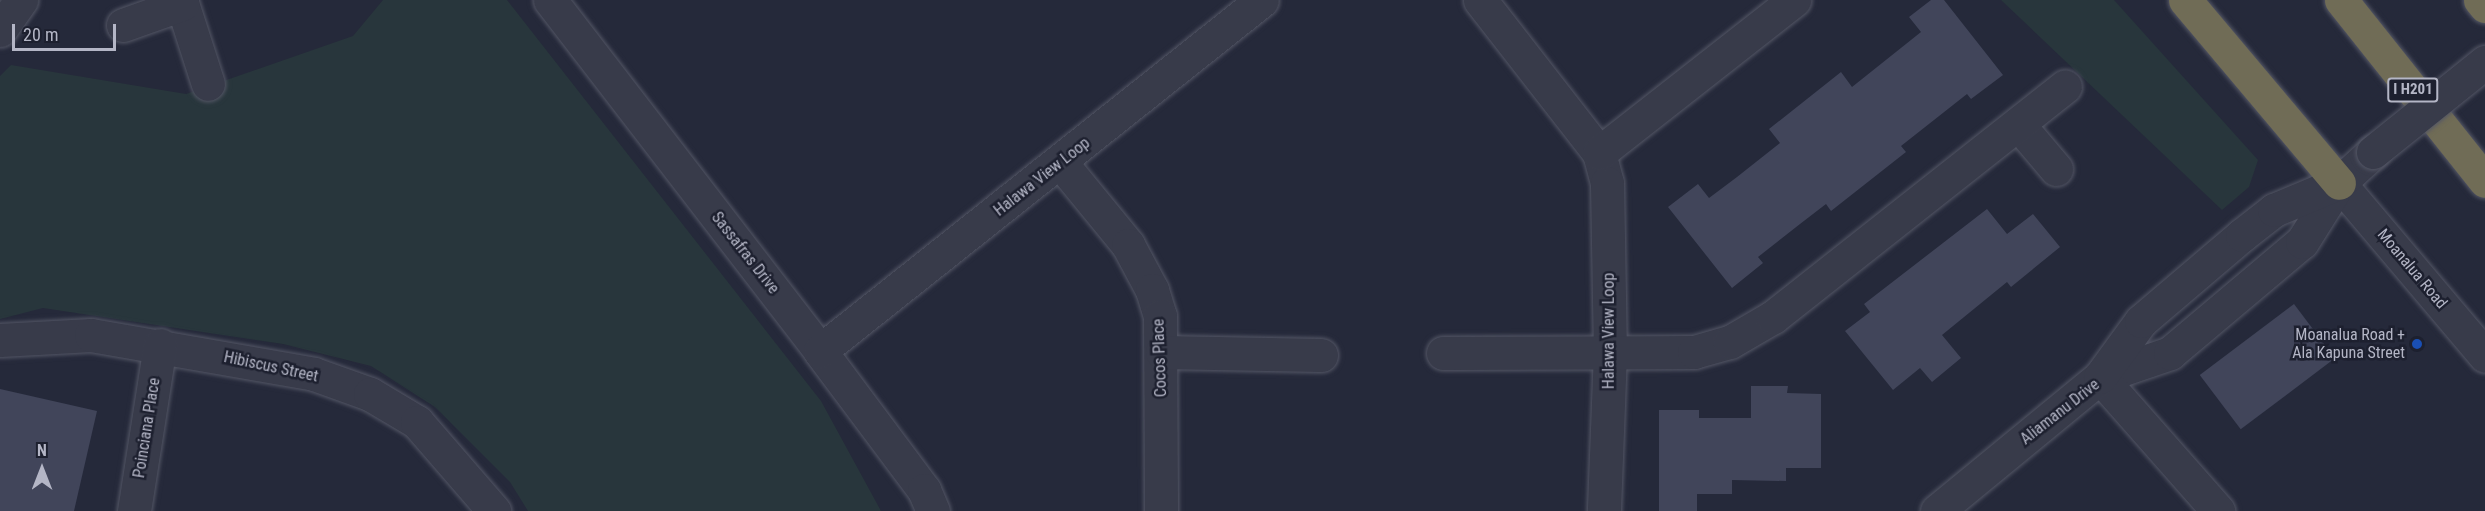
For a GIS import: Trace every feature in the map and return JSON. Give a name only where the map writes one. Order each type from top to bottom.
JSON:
[{"type":"highway","points":[[2185,0],[2339,183]]},
{"type":"highway","name":"I H201","points":[[2341,0],[2485,181]]},
{"type":"highway","points":[[2480,0],[2485,6]]},
{"type":"street","points":[[0,30],[21,0]]},
{"type":"street","name":"Sassafras Drive","points":[[550,0],[820,351],[924,490],[933,511]]},
{"type":"street","name":"Halawa View Loop","points":[[820,351],[1061,163],[1262,0]]},
{"type":"street","name":"Halawa View Loop","points":[[1480,0],[1599,153],[1609,210],[1610,352],[1604,511]]},
{"type":"street","points":[[1599,153],[1794,0]]},
{"type":"street","points":[[123,25],[182,2],[208,84]]},
{"type":"street","points":[[2100,377],[2170,353],[2302,242],[2339,183],[2373,152],[2485,62]]},
{"type":"street","points":[[1443,353],[1694,352],[1730,342],[1755,330],[2065,86]]},
{"type":"street","points":[[2018,123],[2056,169]]},
{"type":"street","name":"Cocos Place","points":[[1061,163],[1128,245],[1142,268],[1160,316],[1162,352],[1161,511]]},
{"type":"street","points":[[2100,377],[2141,321],[2242,235],[2274,210],[2339,183]]},
{"type":"street","name":"Moanalua Road","points":[[2339,183],[2485,356]]},
{"type":"street","name":"Hibiscus Street","points":[[0,340],[91,335],[160,345],[314,374],[370,394],[417,422],[494,511]]},
{"type":"street","name":"Poinciana Place","points":[[134,511],[160,345]]},
{"type":"street","points":[[1162,352],[1321,355]]},
{"type":"street","name":"Aliamanu Drive","points":[[1938,511],[2100,377],[2218,511]]},
{"type":"shaded area","points":[[383,0],[507,0],[821,401],[881,511],[528,511],[510,482],[435,407],[371,366],[283,344],[43,308],[0,319],[0,76],[11,65],[186,94],[353,36]]},
{"type":"shaded area","points":[[2001,0],[2114,0],[2258,160],[2249,187],[2222,210]]},
{"type":"building","points":[[1931,0],[1944,0],[2003,75],[1971,99],[1967,94],[1901,146],[1906,152],[1831,211],[1826,204],[1758,257],[1763,263],[1732,288],[1668,207],[1698,184],[1709,198],[1737,177],[1780,143],[1769,129],[1841,72],[1852,87],[1921,32],[1909,17]]},
{"type":"building","points":[[1987,209],[2007,234],[2033,214],[2060,247],[2011,287],[2007,282],[1942,335],[1961,358],[1932,382],[1920,368],[1893,390],[1845,331],[1870,312],[1864,304]]},
{"type":"building","points":[[2294,304],[2335,358],[2241,429],[2200,375]]},
{"type":"building","points":[[1751,386],[1788,386],[1787,393],[1821,394],[1821,468],[1786,468],[1786,481],[1732,480],[1732,494],[1697,494],[1697,511],[1659,511],[1659,410],[1699,410],[1699,418],[1751,418]]},
{"type":"building","points":[[0,389],[97,411],[74,511],[0,511]]},
{"type":"place","name":"Moanalua Road + Ala Kapuna Street","points":[[2417,344]]}]
